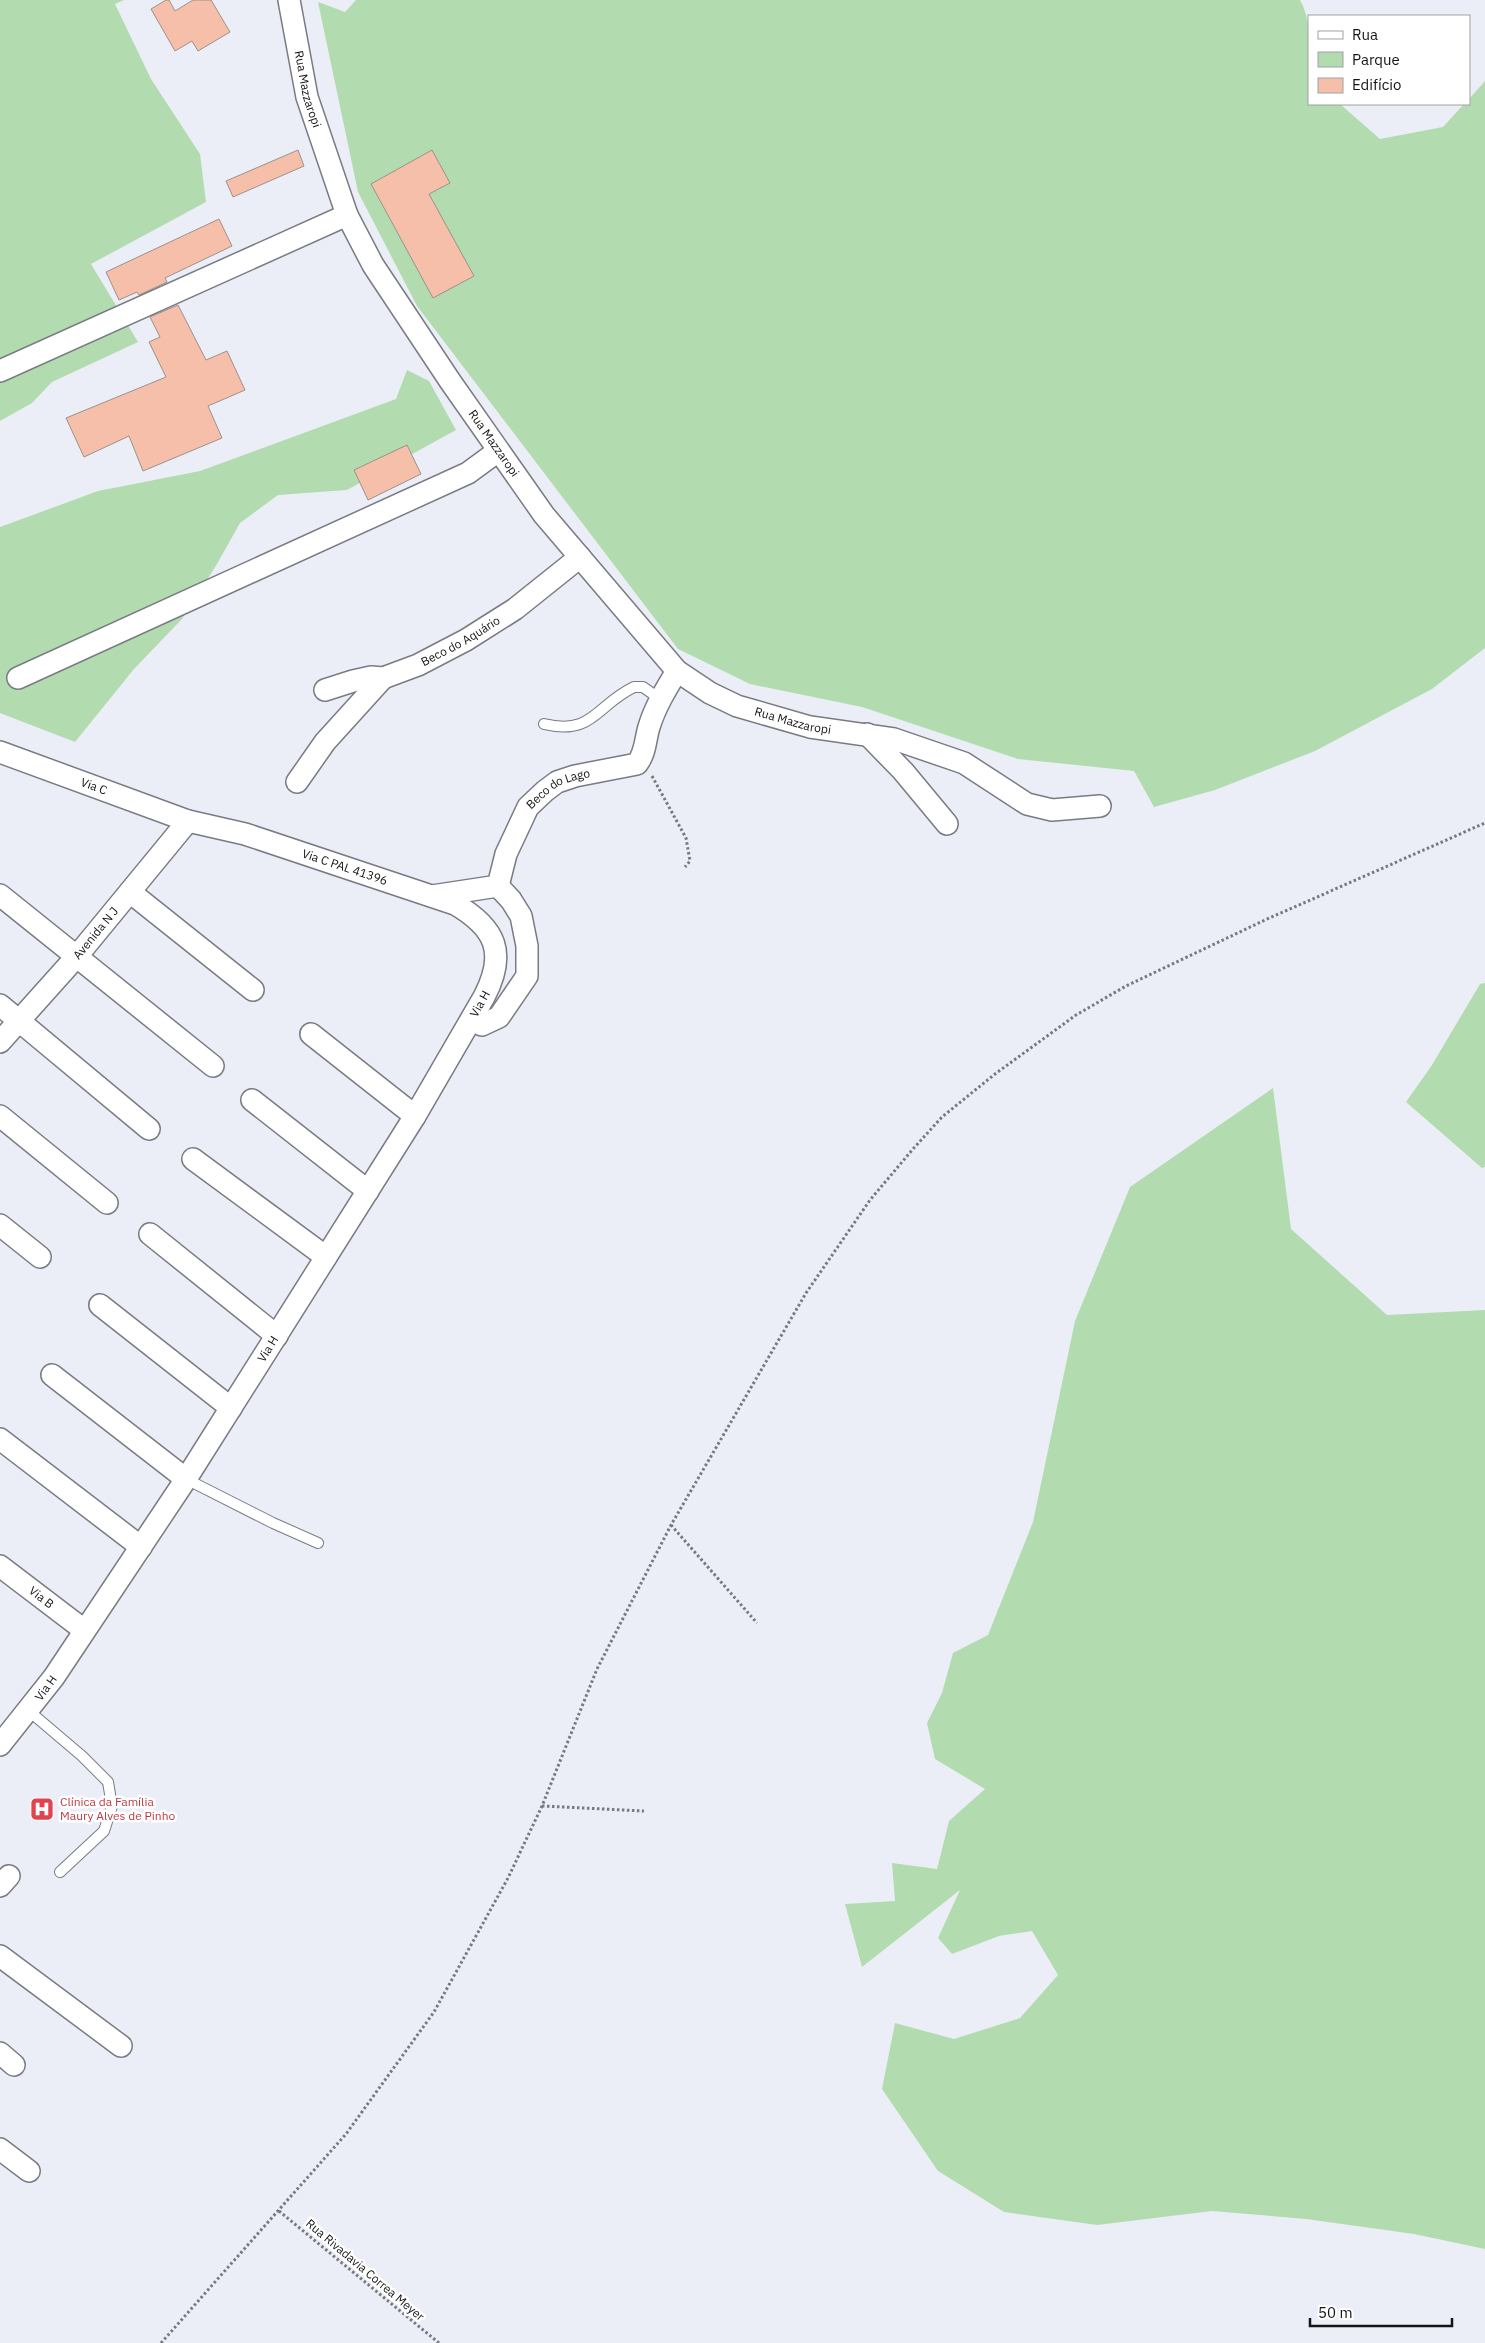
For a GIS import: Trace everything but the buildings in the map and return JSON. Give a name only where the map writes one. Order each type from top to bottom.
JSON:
[{"type":"street","name":"Rua Mazzaropi","points":[[290,0],[307,97],[347,215],[373,265],[498,451],[544,515],[677,671],[710,694],[737,706],[810,727],[894,739],[964,763],[1027,804],[1052,810],[1100,806]]},
{"type":"street","points":[[0,370],[347,215]]},
{"type":"street","points":[[18,678],[468,473],[498,451]]},
{"type":"street","name":"Beco do Aquário","points":[[325,690],[371,677],[384,678],[418,665],[466,640],[515,609],[580,557]]},
{"type":"street","points":[[642,757],[648,728],[660,699],[677,671]]},
{"type":"street","points":[[297,782],[325,742],[384,678]]},
{"type":"street","points":[[867,734],[909,777],[946,824]]},
{"type":"street","name":"Via C","points":[[0,752],[188,821]]},
{"type":"street","name":"Beco do Lago","points":[[498,886],[506,854],[528,807],[545,791],[557,782],[575,776],[637,764],[642,757]]},
{"type":"street","name":"Avenida N J","points":[[0,1042],[18,1019],[77,956],[188,821]]},
{"type":"street","name":"Via C PAL 41396","points":[[188,821],[245,834],[454,904],[484,926],[490,936]]},
{"type":"street","points":[[432,896],[498,886],[511,900],[521,916],[527,946],[527,976],[499,1017],[482,1025],[471,1020]]},
{"type":"street","points":[[130,892],[253,990]]},
{"type":"street","points":[[0,895],[213,1066]]},
{"type":"street","name":"Via H","points":[[0,1745],[29,1711],[186,1479],[415,1116],[492,982],[497,964],[490,936]]},
{"type":"street","points":[[0,1005],[149,1129]]},
{"type":"street","points":[[311,1034],[415,1116]]},
{"type":"street","points":[[252,1100],[368,1191]]},
{"type":"street","points":[[0,1116],[107,1204]]},
{"type":"street","points":[[192,1159],[326,1257]]},
{"type":"street","points":[[0,1225],[40,1257]]},
{"type":"street","points":[[150,1234],[277,1336]]},
{"type":"street","points":[[100,1305],[231,1408]]},
{"type":"street","points":[[52,1375],[186,1479]]},
{"type":"street","points":[[0,1439],[141,1547]]},
{"type":"street","name":"Via B","points":[[0,1566],[84,1630]]},
{"type":"street","points":[[0,1956],[121,2046]]},
{"type":"street","points":[[0,2149],[29,2171]]},
{"type":"lane","points":[[544,724],[560,728],[579,726],[634,687],[643,687],[660,699]]},
{"type":"lane","points":[[186,1479],[273,1523],[318,1543]]},
{"type":"lane","points":[[29,1711],[82,1756],[108,1782],[112,1806],[104,1831],[60,1872]]},
{"type":"path","points":[[642,757],[686,838],[690,861],[685,867]]},
{"type":"path","points":[[161,2343],[346,2134],[434,2012],[508,1878],[542,1806],[597,1670],[671,1525],[806,1293],[838,1243],[870,1200],[942,1117],[995,1074],[1076,1015],[1126,986],[1266,920],[1485,823]]},
{"type":"path","points":[[671,1525],[757,1623]]},
{"type":"path","points":[[542,1806],[644,1811]]},
{"type":"path","name":"Rua Rivadavia Correa Meyer","points":[[279,2211],[439,2343]]},
{"type":"green space","points":[[0,0],[124,0],[115,4],[151,79],[200,154],[206,202],[91,264],[138,342],[52,382],[32,403],[0,421]]},
{"type":"green space","points":[[356,0],[1300,0],[1308,23],[1308,105],[1341,105],[1380,139],[1443,127],[1463,105],[1470,105],[1470,98],[1485,81],[1485,648],[1432,689],[1315,751],[1215,790],[1154,807],[1134,771],[1018,759],[862,707],[750,684],[678,649],[417,306],[358,192],[318,2],[345,12]]},
{"type":"green space","points":[[407,370],[429,381],[456,430],[347,490],[278,495],[240,523],[217,564],[182,619],[134,669],[75,742],[0,713],[0,527],[98,491],[200,471],[396,399]]},
{"type":"green space","points":[[1485,983],[1485,1167],[1482,1168],[1406,1102],[1432,1065],[1480,984]]},
{"type":"green space","points":[[1273,1088],[1291,1229],[1387,1315],[1485,1310],[1485,2249],[1414,2234],[1306,2219],[1212,2211],[1097,2225],[1004,2212],[938,2171],[882,2089],[895,2023],[954,2039],[1020,2018],[1058,1975],[1032,1931],[999,1936],[952,1954],[938,1938],[960,1890],[862,1967],[845,1904],[895,1901],[892,1863],[937,1869],[949,1821],[985,1789],[935,1759],[927,1723],[942,1693],[953,1653],[988,1635],[1033,1522],[1075,1321],[1130,1187]]},
{"type":"place","name":"Clínica da Família Maury Alves de Pinho","points":[[42,1809]]}]
